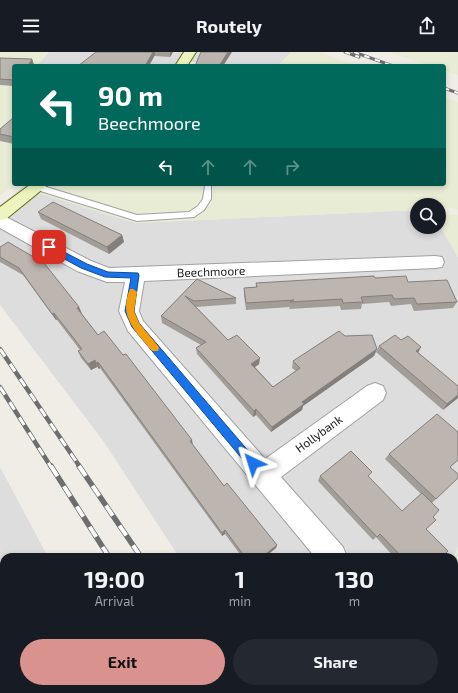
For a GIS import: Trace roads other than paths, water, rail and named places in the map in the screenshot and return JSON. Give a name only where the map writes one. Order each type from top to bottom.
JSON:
[{"type":"street","points":[[182,64],[190,52]]},
{"type":"street","points":[[0,216],[39,186]]},
{"type":"street","name":"Beechmoore","points":[[0,221],[84,266],[107,275],[435,262]]},
{"type":"street","points":[[136,275],[129,311],[135,325],[330,553]]},
{"type":"street","name":"Hollybank","points":[[263,475],[375,392]]},
{"type":"lane","points":[[39,186],[137,218],[191,215],[201,208],[207,199],[208,188]]},
{"type":"railway","points":[[345,52],[359,57]]},
{"type":"railway","points":[[354,52],[387,64]]},
{"type":"railway","points":[[446,89],[458,93]]},
{"type":"railway","points":[[0,349],[80,467]]},
{"type":"railway","points":[[0,387],[51,467]]},
{"type":"railway","points":[[51,466],[106,553]]},
{"type":"railway","points":[[79,466],[138,553]]}]
